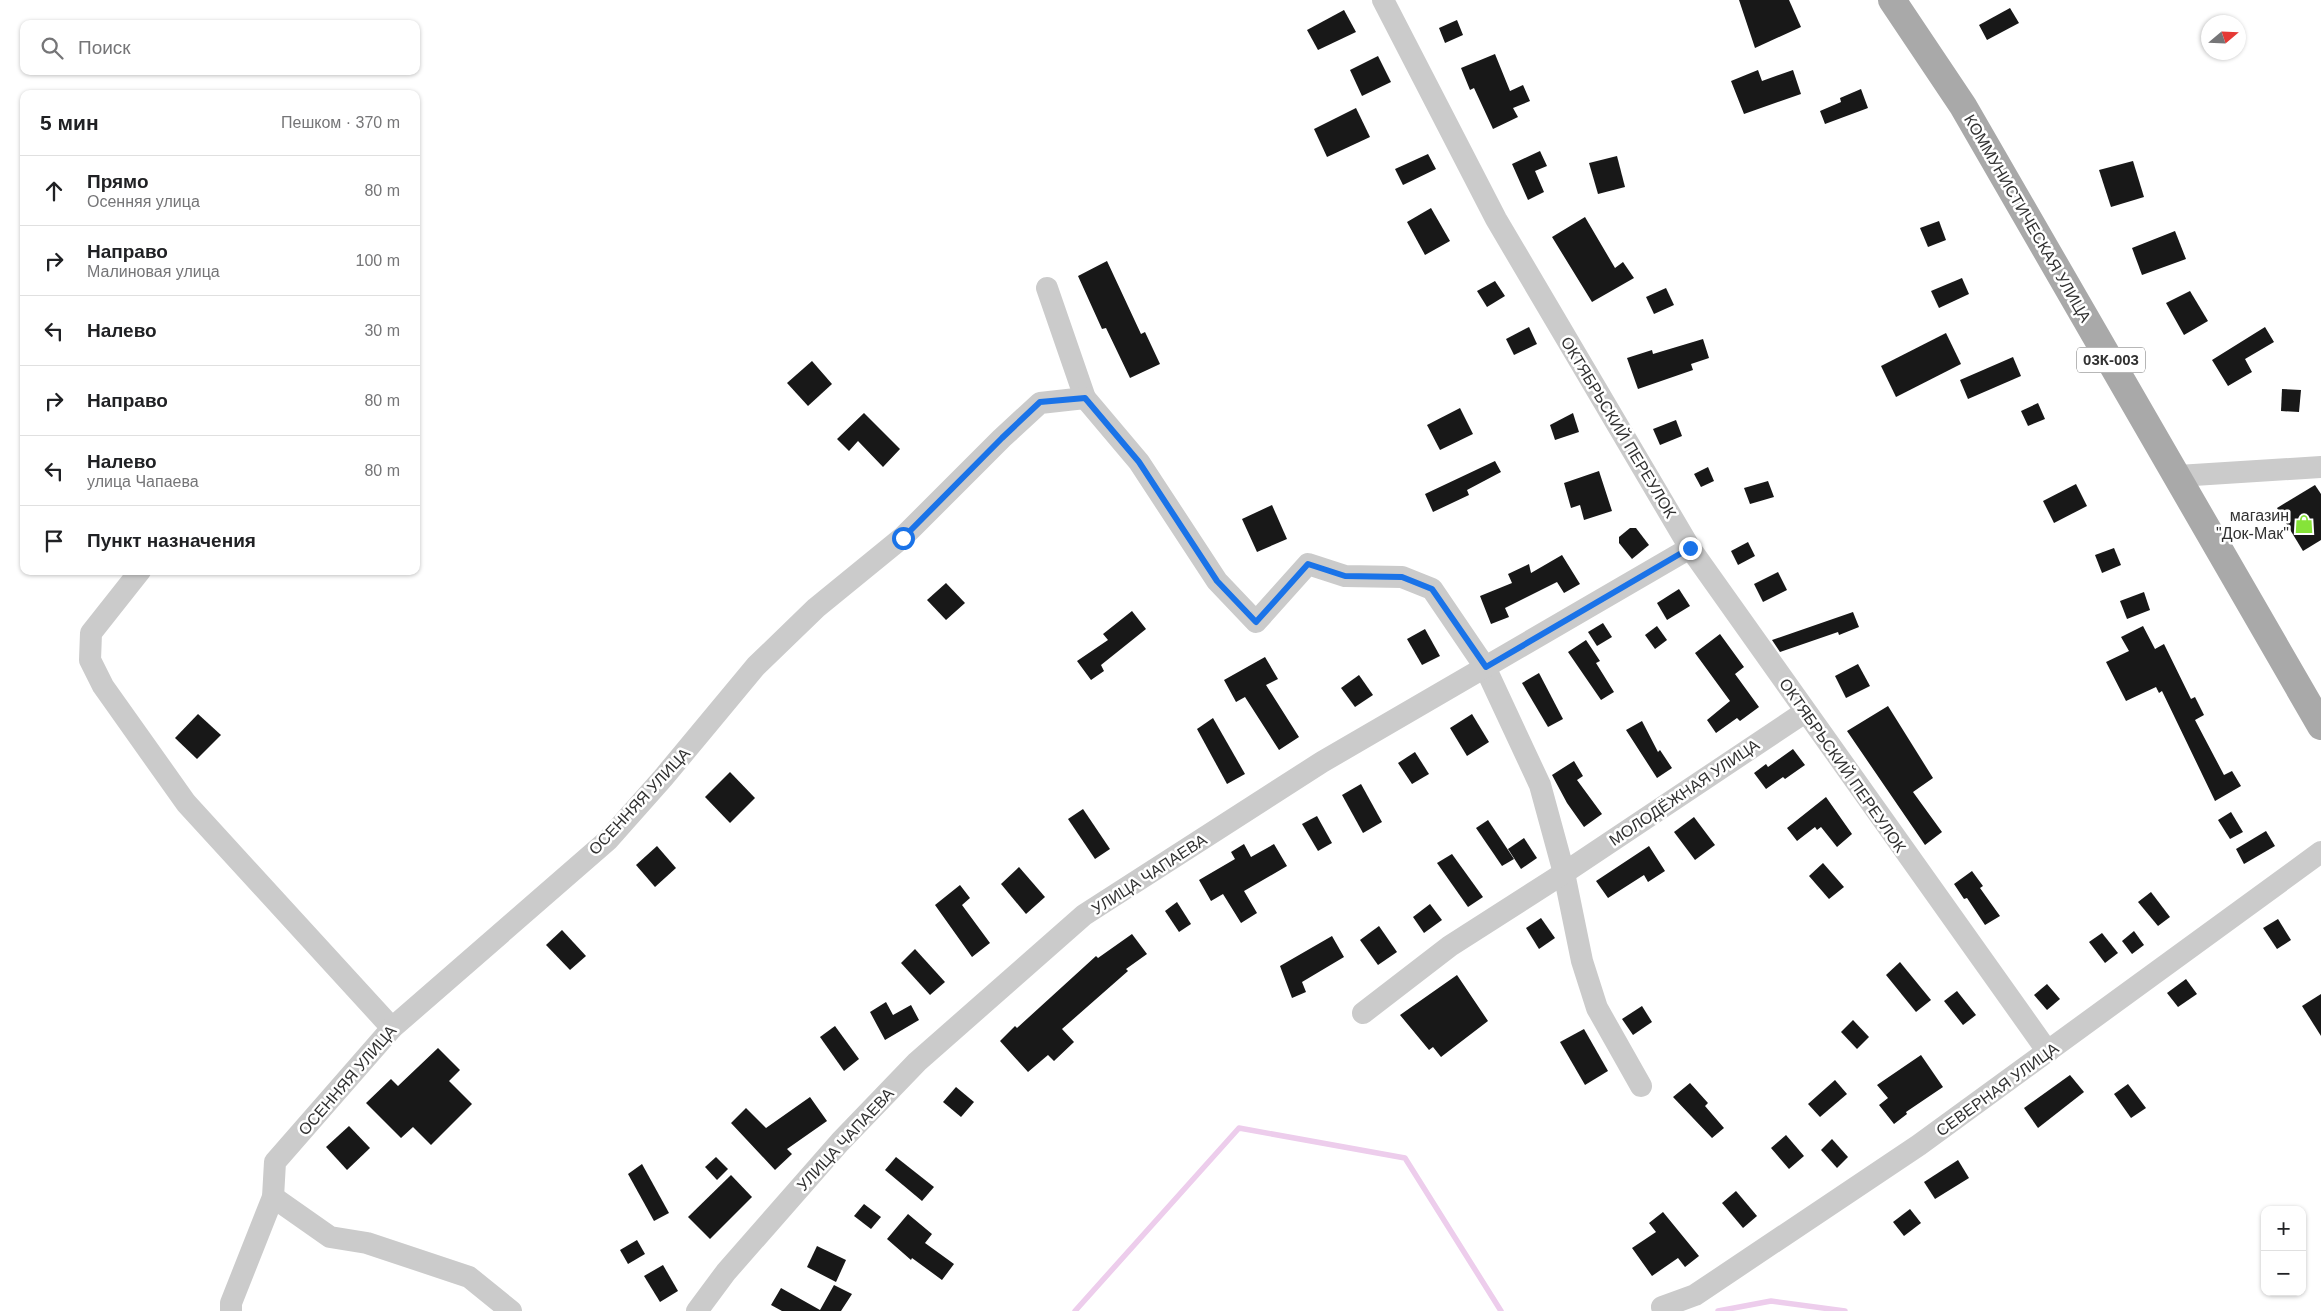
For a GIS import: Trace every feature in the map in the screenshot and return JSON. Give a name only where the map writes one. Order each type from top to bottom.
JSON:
[{"type":"main road","name":"КОММУНИСТИЧЕСКАЯ УЛИЦА","points":[[1892,0],[1963,106],[2321,726]]},
{"type":"street","name":"ОКТЯБРЬСКИЙ ПЕРЕУЛОК","points":[[1383,0],[1496,219],[1690,548],[1804,712],[2048,1052]]},
{"type":"street","points":[[1047,288],[1085,398],[1139,462],[1217,581],[1256,622],[1308,564],[1345,576],[1402,577],[1432,589],[1486,667],[1540,785],[1564,873],[1582,961],[1597,1008],[1641,1086]]},
{"type":"street","name":"ОСЕННЯЯ УЛИЦА","points":[[231,1311],[231,1303],[273,1197],[275,1162],[392,1028],[608,840],[663,778],[756,666],[816,608],[903,538],[1040,402],[1085,398]]},
{"type":"street","points":[[2178,476],[2321,467]]},
{"type":"street","name":"УЛИЦА ЧАПАЕВА","points":[[697,1311],[726,1272],[840,1142],[911,1069],[1084,916],[1322,762],[1690,548]]},
{"type":"street","points":[[137,575],[90,633],[90,660],[103,686],[186,803],[392,1028]]},
{"type":"street","name":"МОЛОДЁЖНАЯ УЛИЦА","points":[[1363,1013],[1450,946],[1564,873],[1804,712]]},
{"type":"street","name":"СЕВЕРНАЯ УЛИЦА","points":[[1662,1307],[1695,1295],[1919,1145],[2321,852]]},
{"type":"street","points":[[273,1197],[330,1237],[367,1243],[469,1276],[511,1311]]},
{"type":"building","points":[[1739,0],[1789,0],[1801,27],[1755,48]]},
{"type":"building","points":[[2010,8],[2019,23],[1987,40],[1979,25]]},
{"type":"building","points":[[1344,10],[1356,32],[1318,50],[1307,30]]},
{"type":"building","points":[[1457,20],[1463,35],[1445,43],[1439,28]]},
{"type":"building","points":[[1495,54],[1510,91],[1523,85],[1530,101],[1513,108],[1518,117],[1493,129],[1474,88],[1470,90],[1461,68]]},
{"type":"building","points":[[1378,56],[1391,82],[1362,96],[1350,70]]},
{"type":"building","points":[[1758,70],[1762,81],[1793,70],[1801,94],[1744,114],[1731,81]]},
{"type":"building","points":[[1861,89],[1868,108],[1825,124],[1820,111],[1841,102],[1840,98]]},
{"type":"building","points":[[1356,108],[1370,137],[1327,157],[1314,129]]},
{"type":"building","points":[[1540,151],[1547,166],[1535,171],[1544,192],[1528,200],[1512,164]]},
{"type":"building","points":[[1428,154],[1436,169],[1403,185],[1395,169]]},
{"type":"building","points":[[1617,156],[1625,187],[1598,194],[1589,163]]},
{"type":"building","points":[[2133,161],[2144,197],[2111,207],[2099,170]]},
{"type":"building","points":[[1431,208],[1450,241],[1425,255],[1407,222]]},
{"type":"building","points":[[1585,217],[1615,268],[1623,262],[1634,278],[1592,302],[1552,237]]},
{"type":"building","points":[[1939,221],[1946,240],[1928,247],[1920,228]]},
{"type":"building","points":[[2175,231],[2186,259],[2142,275],[2132,248]]},
{"type":"building","points":[[1107,261],[1141,334],[1145,332],[1160,364],[1130,378],[1106,328],[1102,329],[1078,276]]},
{"type":"building","points":[[1962,278],[1969,294],[1939,308],[1931,291]]},
{"type":"building","points":[[1495,281],[1505,296],[1487,307],[1477,291]]},
{"type":"building","points":[[1666,288],[1674,305],[1654,314],[1646,297]]},
{"type":"building","points":[[2190,291],[2208,321],[2184,335],[2166,303]]},
{"type":"building","points":[[1529,327],[1537,344],[1514,355],[1506,339]]},
{"type":"building","points":[[2265,327],[2274,342],[2245,359],[2252,372],[2228,386],[2212,360]]},
{"type":"building","points":[[1946,333],[1961,364],[1896,397],[1881,366]]},
{"type":"building","points":[[1703,339],[1709,358],[1691,364],[1693,370],[1638,389],[1627,358],[1652,350],[1653,354]]},
{"type":"building","points":[[2013,357],[2021,376],[1968,399],[1960,380]]},
{"type":"building","points":[[812,361],[832,384],[808,406],[787,383]]},
{"type":"building","points":[[2282,389],[2301,390],[2299,412],[2281,411]]},
{"type":"building","points":[[2038,403],[2045,419],[2028,426],[2021,411]]},
{"type":"building","points":[[1460,408],[1473,434],[1440,450],[1427,425]]},
{"type":"building","points":[[864,413],[900,449],[883,467],[858,441],[849,451],[837,439]]},
{"type":"building","points":[[1573,413],[1579,432],[1555,440],[1550,425]]},
{"type":"building","points":[[1676,420],[1682,436],[1660,445],[1653,429]]},
{"type":"building","points":[[1495,461],[1501,472],[1467,490],[1469,495],[1433,512],[1425,494]]},
{"type":"building","points":[[1708,467],[1714,481],[1701,487],[1694,474]]},
{"type":"building","points":[[1599,471],[1612,511],[1584,520],[1580,505],[1571,508],[1564,483]]},
{"type":"building","points":[[1768,481],[1774,497],[1750,504],[1744,488]]},
{"type":"building","points":[[2076,484],[2087,506],[2054,523],[2043,501]]},
{"type":"building","name":"магазин \"Док-Мак\"","points":[[2315,485],[2321,494],[2321,540],[2303,551],[2277,508]]},
{"type":"building","points":[[1272,505],[1287,539],[1257,552],[1242,519]]},
{"type":"building","points":[[1630,528],[1636,528],[1649,545],[1632,559],[1619,543],[1619,537]]},
{"type":"building","points":[[1748,542],[1755,556],[1738,565],[1731,551]]},
{"type":"building","points":[[2114,548],[2121,565],[2102,573],[2095,555]]},
{"type":"building","points":[[1562,555],[1580,584],[1564,593],[1557,582],[1505,608],[1509,617],[1491,624],[1480,596],[1512,583],[1508,574],[1529,564],[1531,573]]},
{"type":"building","points":[[1778,572],[1787,590],[1763,602],[1754,584]]},
{"type":"building","points":[[946,583],[965,603],[946,620],[927,600]]},
{"type":"building","points":[[1679,589],[1690,606],[1667,620],[1657,603]]},
{"type":"building","points":[[2144,592],[2150,610],[2127,619],[2120,601]]},
{"type":"building","points":[[1132,611],[1146,629],[1101,665],[1104,671],[1091,680],[1077,661],[1108,640],[1103,634]]},
{"type":"building","points":[[1853,612],[1859,627],[1839,635],[1838,632],[1780,652],[1772,640]]},
{"type":"building","points":[[1603,623],[1612,637],[1597,646],[1588,632]]},
{"type":"building","points":[[1657,626],[1667,640],[1655,649],[1645,635]]},
{"type":"building","points":[[2143,626],[2155,649],[2164,644],[2191,699],[2195,697],[2204,715],[2195,720],[2224,775],[2232,771],[2241,786],[2215,801],[2162,691],[2159,693],[2156,687],[2126,701],[2106,662],[2129,651],[2121,637]]},
{"type":"building","points":[[1425,629],[1440,656],[1422,665],[1407,639]]},
{"type":"building","points":[[1720,634],[1744,667],[1735,674],[1759,707],[1740,721],[1737,718],[1716,733],[1707,720],[1730,701],[1695,653]]},
{"type":"building","points":[[1586,640],[1600,661],[1596,663],[1614,692],[1601,700],[1568,652]]},
{"type":"building","points":[[1265,657],[1278,679],[1266,685],[1299,737],[1279,750],[1245,697],[1236,702],[1224,680]]},
{"type":"building","points":[[1858,664],[1870,686],[1846,698],[1835,676]]},
{"type":"building","points":[[1539,673],[1563,719],[1548,727],[1522,683]]},
{"type":"building","points":[[1359,675],[1373,695],[1355,707],[1341,688]]},
{"type":"building","points":[[1888,706],[1933,778],[1913,792],[1942,832],[1925,845],[1847,731]]},
{"type":"building","points":[[198,714],[221,735],[197,759],[175,738]]},
{"type":"building","points":[[1472,714],[1489,742],[1467,756],[1450,728]]},
{"type":"building","points":[[1213,718],[1245,774],[1227,784],[1197,729]]},
{"type":"building","points":[[1642,721],[1658,752],[1660,750],[1672,768],[1657,778],[1626,730]]},
{"type":"building","points":[[1793,749],[1805,765],[1766,789],[1754,773],[1766,764],[1768,767]]},
{"type":"building","points":[[1415,752],[1429,774],[1412,784],[1398,763]]},
{"type":"building","points":[[1574,761],[1583,776],[1577,780],[1602,814],[1584,827],[1567,803],[1552,775]]},
{"type":"building","points":[[730,772],[755,798],[730,823],[705,797]]},
{"type":"building","points":[[1361,784],[1382,822],[1363,833],[1342,795]]},
{"type":"building","points":[[1826,797],[1852,834],[1837,847],[1821,827],[1817,830],[1815,827],[1797,841],[1787,828]]},
{"type":"building","points":[[1083,809],[1110,849],[1095,859],[1068,819]]},
{"type":"building","points":[[2231,812],[2243,832],[2230,839],[2218,820]]},
{"type":"building","points":[[1317,816],[1332,843],[1318,851],[1302,824]]},
{"type":"building","points":[[1694,817],[1715,845],[1695,860],[1674,832]]},
{"type":"building","points":[[1488,820],[1514,859],[1502,866],[1476,828]]},
{"type":"building","points":[[2266,831],[2275,846],[2244,864],[2236,849]]},
{"type":"building","points":[[1524,838],[1537,858],[1521,869],[1508,849]]},
{"type":"building","points":[[1244,844],[1251,857],[1274,844],[1287,866],[1244,891],[1257,913],[1241,923],[1223,894],[1211,901],[1199,880],[1235,859],[1231,852]]},
{"type":"building","points":[[657,846],[676,868],[655,887],[636,865]]},
{"type":"building","points":[[1649,846],[1665,871],[1648,882],[1644,875],[1608,898],[1596,881]]},
{"type":"building","points":[[1452,854],[1483,897],[1468,907],[1437,863]]},
{"type":"building","points":[[1823,863],[1844,887],[1829,899],[1809,876]]},
{"type":"building","points":[[1019,867],[1045,897],[1026,914],[1001,884]]},
{"type":"building","points":[[1972,871],[1983,886],[1980,888],[2000,916],[1985,925],[1967,898],[1964,899],[1954,884]]},
{"type":"building","points":[[960,885],[970,898],[962,905],[990,943],[972,957],[935,905]]},
{"type":"building","points":[[2151,892],[2170,917],[2158,926],[2138,902]]},
{"type":"building","points":[[1177,902],[1191,924],[1179,932],[1165,911]]},
{"type":"building","points":[[1430,904],[1442,920],[1424,933],[1413,917]]},
{"type":"building","points":[[1541,918],[1555,938],[1539,949],[1526,928]]},
{"type":"building","points":[[2278,919],[2291,940],[2277,949],[2263,928]]},
{"type":"building","points":[[1379,926],[1397,952],[1378,965],[1360,940]]},
{"type":"building","points":[[562,930],[586,956],[570,970],[546,945]]},
{"type":"building","points":[[2134,931],[2144,945],[2132,954],[2122,941]]},
{"type":"building","points":[[2102,933],[2118,953],[2105,963],[2089,942]]},
{"type":"building","points":[[1132,934],[1147,954],[1126,969],[1128,971],[1062,1029],[1074,1042],[1054,1061],[1048,1055],[1028,1072],[1000,1041],[1015,1026],[1017,1028],[1096,956],[1098,958]]},
{"type":"building","points":[[1332,936],[1344,957],[1302,982],[1306,992],[1292,998],[1280,966]]},
{"type":"building","points":[[915,949],[945,982],[930,995],[901,963]]},
{"type":"building","points":[[1900,962],[1931,1000],[1916,1012],[1886,975]]},
{"type":"building","points":[[1457,975],[1488,1021],[1441,1057],[1433,1047],[1429,1050],[1400,1015]]},
{"type":"building","points":[[2186,979],[2197,994],[2178,1007],[2167,993]]},
{"type":"building","points":[[2047,984],[2060,999],[2047,1010],[2034,995]]},
{"type":"building","points":[[1957,991],[1976,1015],[1963,1025],[1944,1001]]},
{"type":"building","points":[[2321,994],[2321,1036],[2302,1006]]},
{"type":"building","points":[[886,1002],[893,1015],[911,1005],[919,1020],[885,1040],[870,1012]]},
{"type":"building","points":[[1642,1006],[1652,1022],[1633,1035],[1622,1019]]},
{"type":"building","points":[[1853,1020],[1869,1037],[1857,1049],[1841,1032]]},
{"type":"building","points":[[835,1026],[859,1059],[844,1071],[820,1037]]},
{"type":"building","points":[[1584,1029],[1608,1071],[1585,1085],[1560,1042]]},
{"type":"building","points":[[438,1048],[460,1070],[449,1081],[472,1104],[431,1145],[413,1127],[401,1138],[366,1103],[391,1079],[398,1086]]},
{"type":"building","points":[[1921,1055],[1943,1087],[1906,1112],[1907,1114],[1894,1124],[1879,1105],[1888,1098],[1877,1085]]},
{"type":"building","points":[[2070,1075],[2084,1092],[2038,1128],[2024,1108]]},
{"type":"building","points":[[1835,1080],[1847,1094],[1820,1117],[1808,1104]]},
{"type":"building","points":[[1690,1083],[1708,1103],[1705,1106],[1724,1128],[1712,1138],[1673,1097]]},
{"type":"building","points":[[2128,1084],[2146,1108],[2131,1118],[2114,1094]]},
{"type":"building","points":[[956,1087],[974,1102],[961,1117],[943,1102]]},
{"type":"building","points":[[810,1097],[827,1121],[787,1149],[792,1154],[775,1170],[731,1123],[746,1108],[766,1128]]},
{"type":"building","points":[[349,1126],[370,1148],[347,1170],[326,1147]]},
{"type":"building","points":[[1786,1135],[1804,1156],[1789,1169],[1771,1148]]},
{"type":"building","points":[[1832,1139],[1848,1157],[1837,1168],[1821,1150]]},
{"type":"building","points":[[716,1157],[728,1169],[717,1180],[705,1167]]},
{"type":"building","points":[[896,1157],[934,1187],[922,1201],[885,1170]]},
{"type":"building","points":[[1958,1160],[1969,1178],[1935,1199],[1924,1182]]},
{"type":"building","points":[[642,1164],[669,1213],[654,1221],[628,1174]]},
{"type":"building","points":[[731,1175],[752,1197],[710,1239],[688,1217]]},
{"type":"building","points":[[1736,1191],[1757,1216],[1743,1228],[1722,1203]]},
{"type":"building","points":[[864,1204],[881,1217],[871,1229],[854,1216]]},
{"type":"building","points":[[1910,1209],[1921,1223],[1904,1236],[1893,1222]]},
{"type":"building","points":[[1663,1212],[1699,1256],[1685,1267],[1678,1258],[1652,1276],[1632,1248],[1656,1232],[1649,1223]]},
{"type":"building","points":[[908,1214],[932,1234],[925,1243],[954,1264],[942,1280],[912,1258],[911,1260],[887,1239]]},
{"type":"building","points":[[637,1240],[645,1254],[628,1264],[620,1250]]},
{"type":"building","points":[[817,1246],[846,1260],[836,1282],[807,1267]]},
{"type":"building","points":[[663,1265],[678,1291],[660,1302],[644,1276]]},
{"type":"building","points":[[834,1285],[852,1294],[841,1311],[782,1311],[771,1305],[781,1288],[820,1310]]},
{"type":"waterway","points":[[1075,1311],[1239,1128],[1405,1158],[1501,1311]]},
{"type":"waterway","points":[[1718,1311],[1771,1301],[1845,1311]]},
{"type":"place","name":"магазин \"Док-Мак\"","points":[[2304,524]]},
{"type":"route","points":[[903,538],[1040,402],[1085,398],[1139,462],[1217,581],[1256,622],[1308,564],[1345,576],[1402,577],[1432,589],[1486,667],[1690,548]]}]
